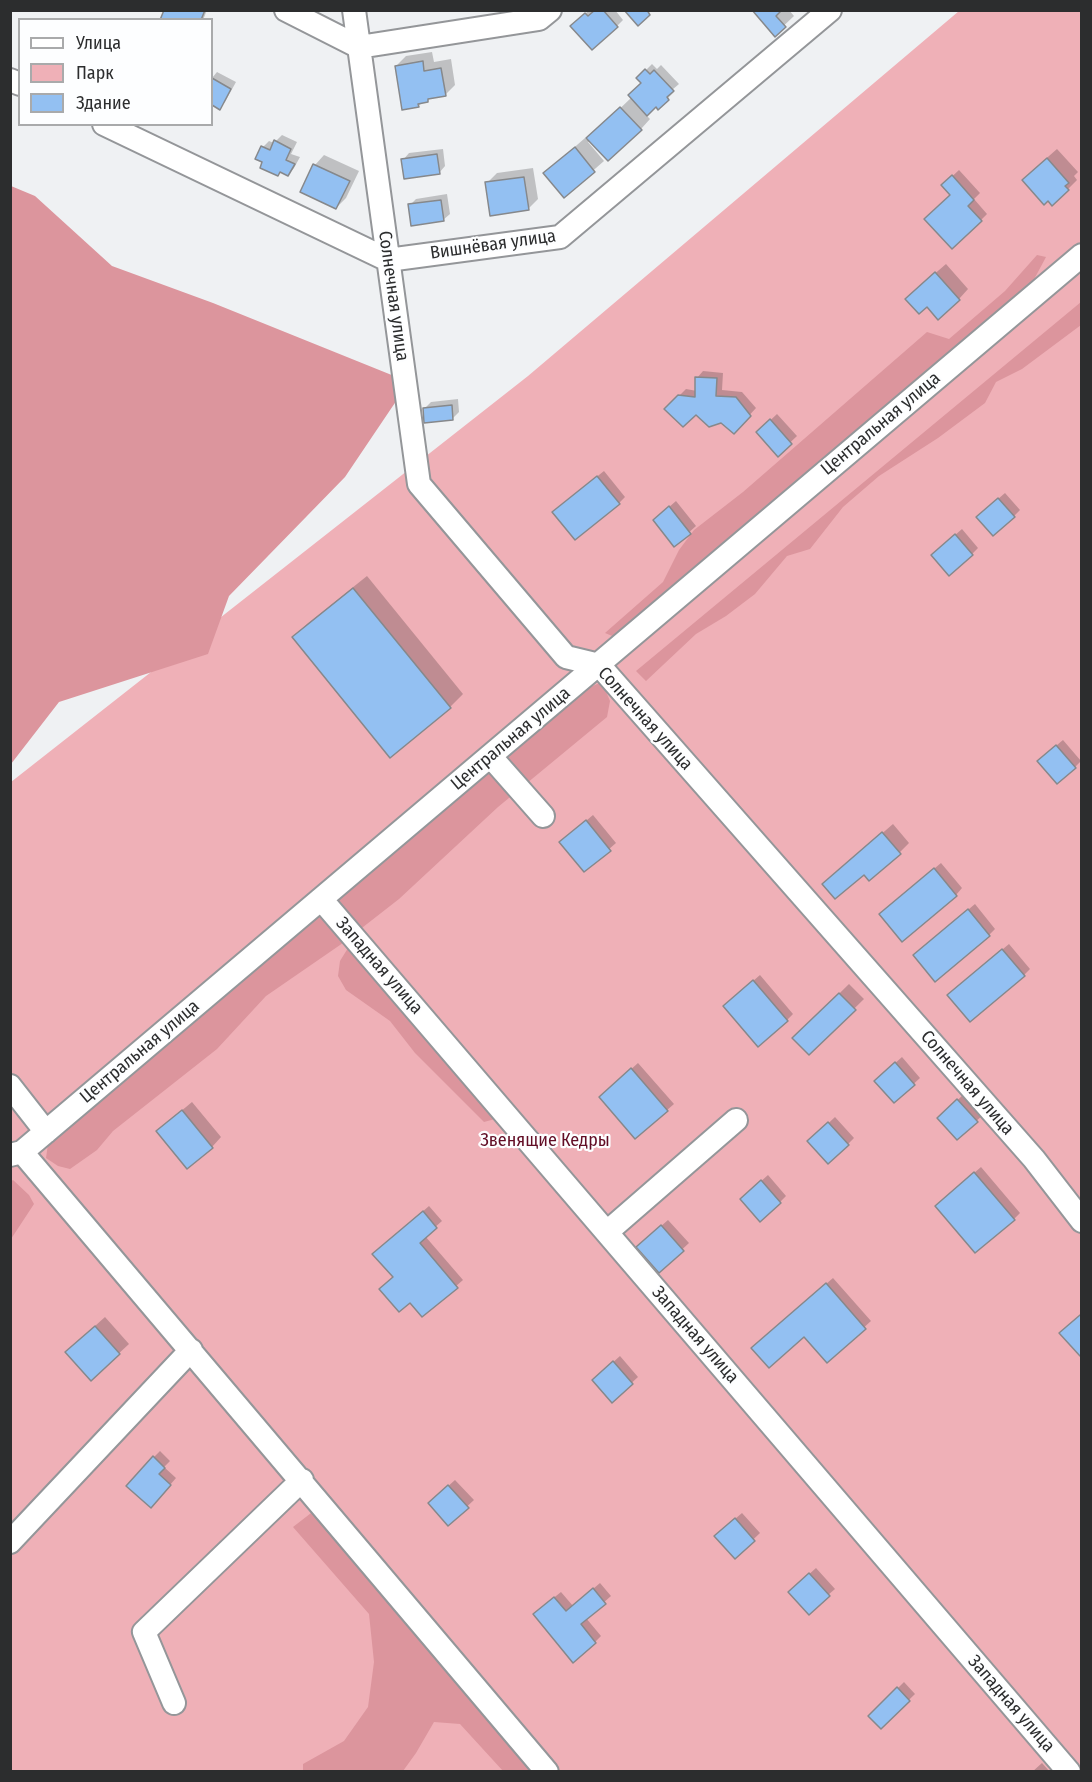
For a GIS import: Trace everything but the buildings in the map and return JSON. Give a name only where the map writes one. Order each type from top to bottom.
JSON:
[{"type":"street","points":[[286,10],[359,47],[539,19],[550,10]]},
{"type":"street","name":"Солнечная улица","points":[[354,10],[419,484],[566,657],[599,665],[1027,1150],[1082,1221]]},
{"type":"street","name":"Вишнёвая улица","points":[[388,260],[560,237],[830,10]]},
{"type":"street","points":[[108,126],[388,260]]},
{"type":"street","name":"Центральная улица","points":[[16,1153],[46,1132],[491,757],[622,643],[1081,255]]},
{"type":"street","points":[[491,757],[543,816]]},
{"type":"street","name":"Западная улица","points":[[321,899],[1069,1772]]},
{"type":"street","points":[[10,1086],[46,1132]]},
{"type":"street","points":[[607,1232],[736,1120]]},
{"type":"street","points":[[16,1153],[191,1350],[546,1772]]},
{"type":"street","points":[[10,1542],[191,1350]]},
{"type":"street","points":[[174,1703],[144,1632],[302,1480]]},
{"type":"green space","name":"Звенящие Кедры","points":[[959,11],[1081,11],[1081,1771],[11,1772],[11,782],[528,376]]},
{"type":"shaded area","points":[[11,186],[35,196],[112,266],[213,303],[409,382],[345,477],[229,596],[208,654],[59,702],[11,764]]},
{"type":"shaded area","points":[[1037,255],[1046,257],[1031,285],[617,638],[605,633],[663,582],[679,550],[694,530],[743,492],[927,332],[949,339],[1005,291]]},
{"type":"shaded area","points":[[1081,302],[1081,325],[1022,369],[996,382],[985,403],[938,438],[879,476],[843,507],[810,549],[787,556],[755,594],[726,616],[696,634],[646,681],[636,671]]},
{"type":"shaded area","points":[[602,682],[610,701],[607,717],[498,807],[399,899],[340,945],[266,996],[217,1049],[113,1131],[97,1150],[70,1169],[58,1166],[46,1158],[48,1144],[588,688]]},
{"type":"shaded area","points":[[348,948],[356,951],[385,984],[468,1089],[495,1119],[484,1122],[415,1053],[390,1021],[346,990],[338,976],[340,961]]},
{"type":"shaded area","points":[[13,1180],[29,1195],[34,1204],[11,1239],[10,1182]]},
{"type":"shaded area","points":[[315,1510],[400,1618],[454,1674],[535,1771],[503,1771],[460,1724],[434,1722],[403,1771],[303,1771],[303,1764],[344,1741],[368,1707],[374,1662],[369,1614],[293,1527]]}]
